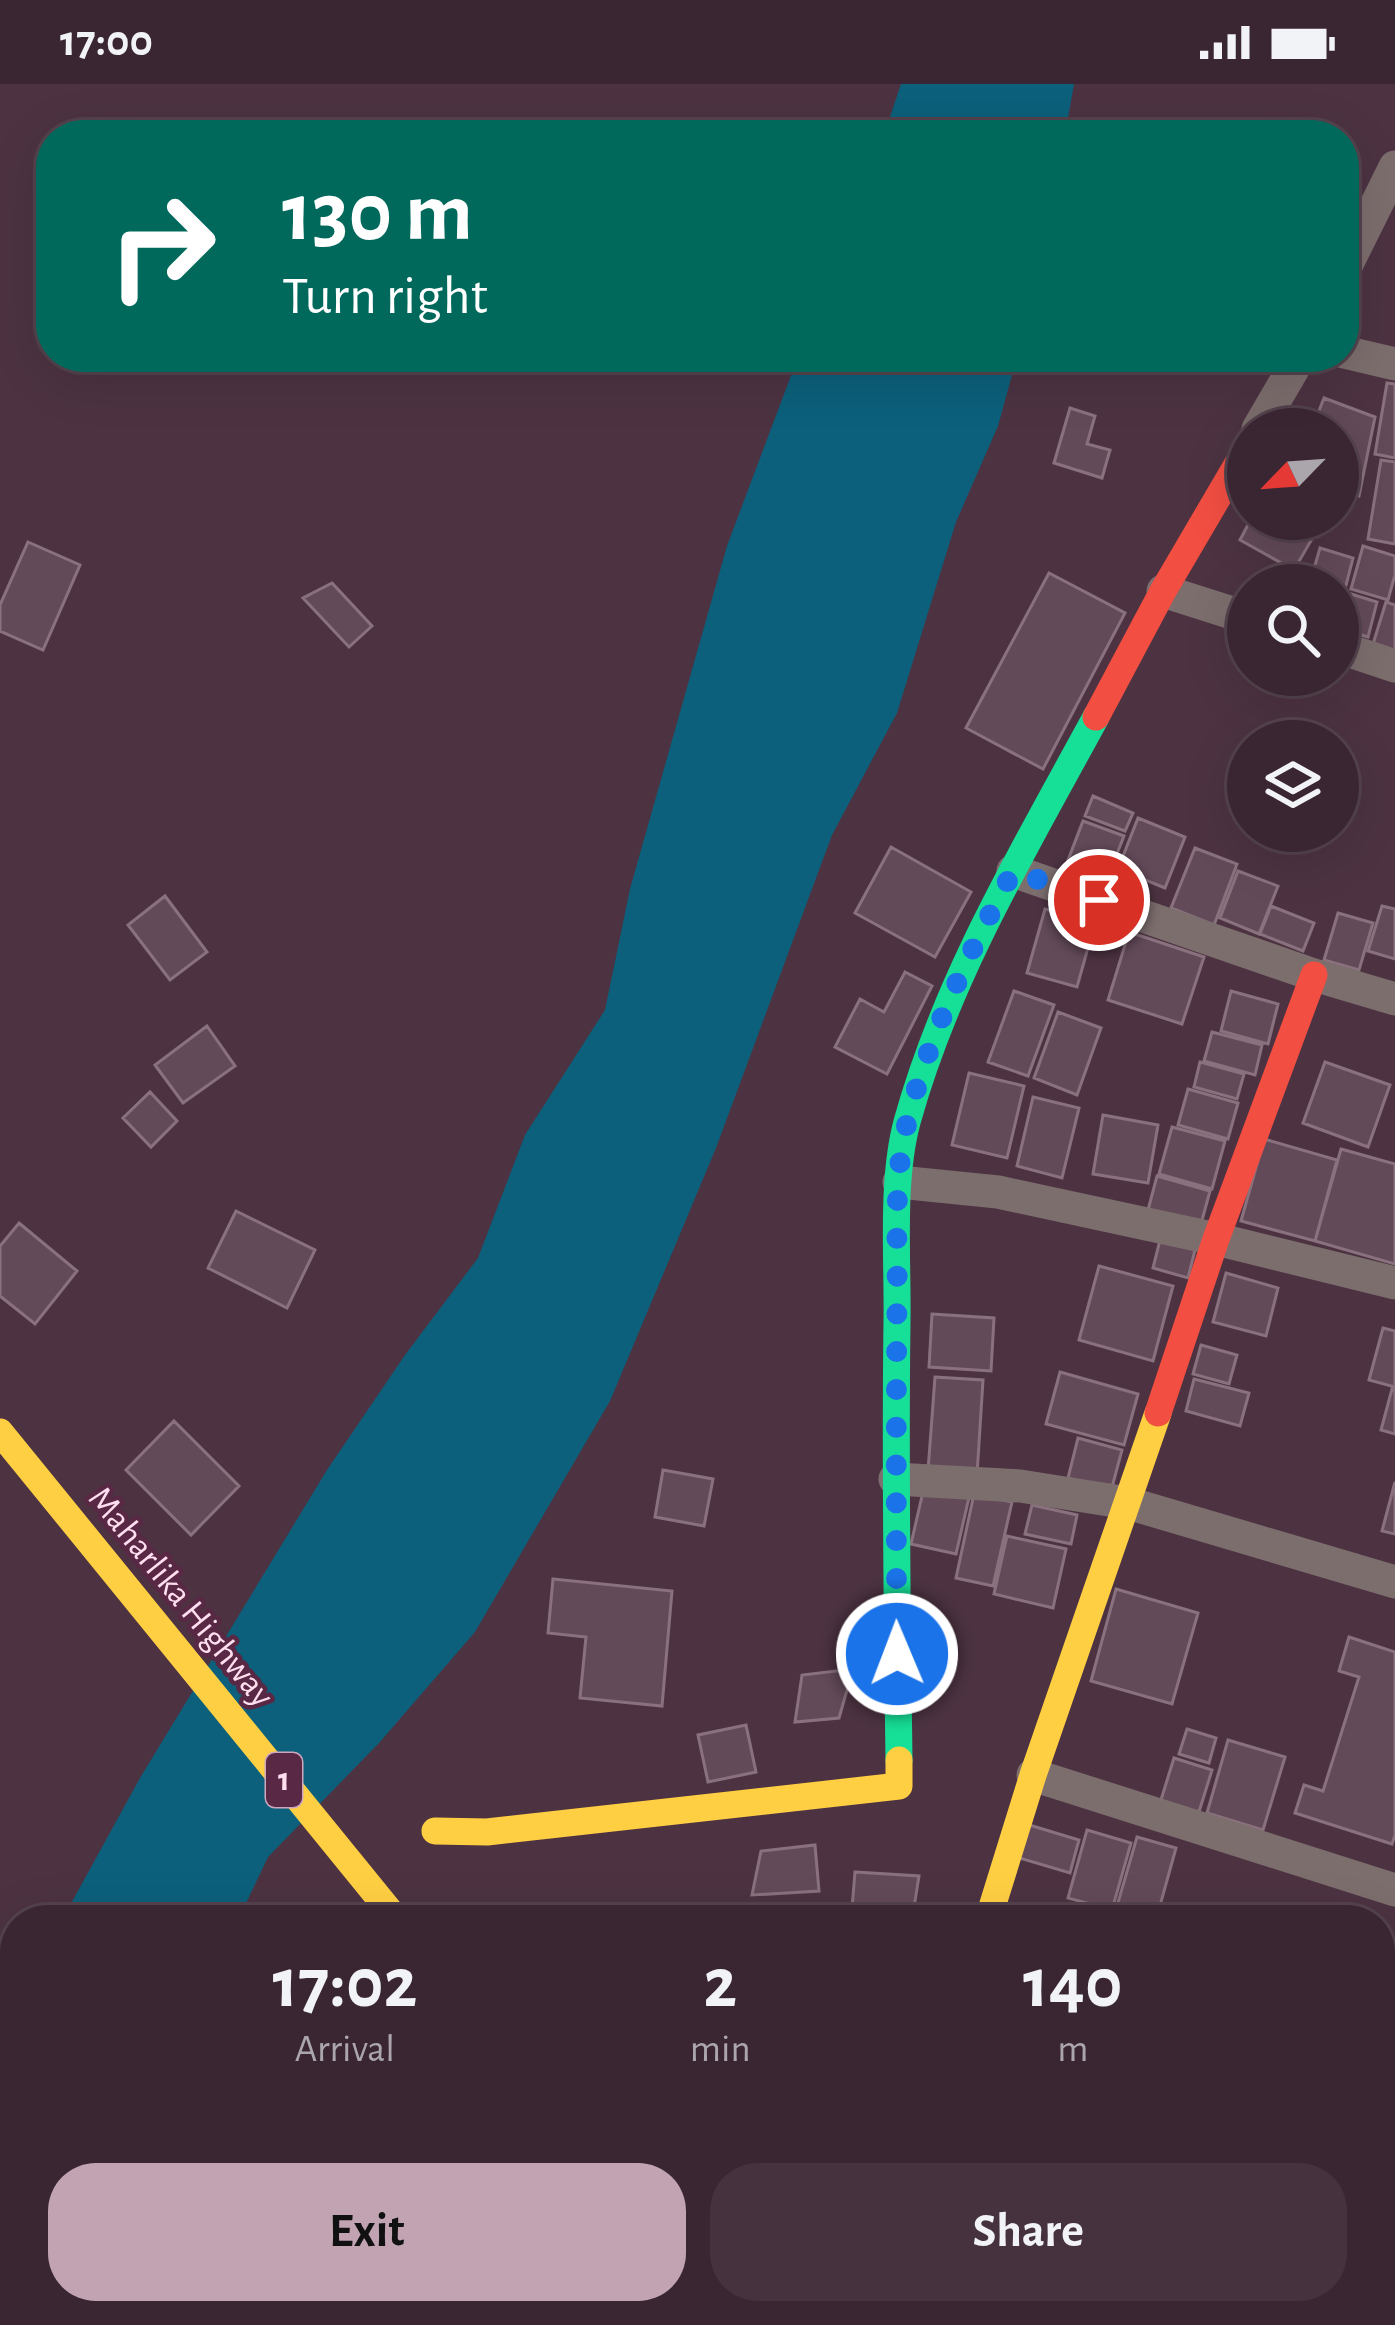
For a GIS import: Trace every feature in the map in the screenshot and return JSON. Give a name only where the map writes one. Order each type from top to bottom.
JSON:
[{"type":"main road","points":[[435,1831],[487,1832],[899,1786],[895,1479],[899,1182],[906,1126],[966,959],[1163,591],[1227,482]]},
{"type":"main road","points":[[993,1905],[1216,1239],[1314,975]]},
{"type":"main road","name":"Maharlika Highway","points":[[0,1432],[385,1905]]},
{"type":"street","points":[[1359,240],[1395,167]]},
{"type":"street","points":[[1359,356],[1395,364]]},
{"type":"street","points":[[1270,408],[1291,372]]},
{"type":"street","points":[[1163,591],[1227,612]]},
{"type":"street","points":[[1359,654],[1395,666]]},
{"type":"street","points":[[1013,871],[1395,999]]},
{"type":"street","points":[[899,1182],[998,1192],[1395,1283]]},
{"type":"street","points":[[895,1479],[1020,1486],[1128,1503],[1395,1582]]},
{"type":"street","points":[[1034,1775],[1395,1889]]},
{"type":"water","points":[[901,84],[1074,84],[1068,120],[889,120]]},
{"type":"water","points":[[792,372],[1013,372],[998,426],[956,522],[897,713],[832,835],[716,1148],[610,1401],[475,1632],[379,1743],[268,1857],[245,1905],[70,1905],[140,1778],[327,1470],[478,1258],[525,1135],[605,1010],[630,889],[727,546]]},
{"type":"building","points":[[1387,383],[1395,384],[1395,458],[1375,454]]},
{"type":"building","points":[[1324,398],[1351,408],[1320,408]]},
{"type":"building","points":[[1070,408],[1095,416],[1087,444],[1110,450],[1102,478],[1054,463]]},
{"type":"building","points":[[1359,411],[1375,417],[1359,496]]},
{"type":"building","points":[[1381,460],[1395,462],[1395,544],[1368,539]]},
{"type":"building","points":[[1240,540],[1311,540],[1297,564],[1283,564]]},
{"type":"building","points":[[28,542],[80,565],[43,650],[0,631],[0,605]]},
{"type":"building","points":[[1363,546],[1395,556],[1388,600],[1359,591]]},
{"type":"building","points":[[1320,548],[1353,558],[1351,564],[1315,564]]},
{"type":"building","points":[[1049,573],[1125,613],[1043,769],[966,728]]},
{"type":"building","points":[[332,583],[372,626],[349,647],[303,598]]},
{"type":"building","points":[[1359,596],[1377,602],[1368,637],[1359,634]]},
{"type":"building","points":[[1386,602],[1395,605],[1395,651],[1373,644]]},
{"type":"building","points":[[1093,796],[1133,813],[1125,831],[1085,816]]},
{"type":"building","points":[[1138,818],[1185,837],[1165,888],[1118,869]]},
{"type":"building","points":[[1083,821],[1124,836],[1105,884],[1065,868]]},
{"type":"building","points":[[891,847],[971,892],[935,957],[855,913]]},
{"type":"building","points":[[1195,848],[1237,864],[1214,925],[1171,908]]},
{"type":"building","points":[[1238,871],[1278,886],[1259,934],[1220,918]]},
{"type":"building","points":[[165,896],[207,952],[170,980],[128,925]]},
{"type":"building","points":[[1271,906],[1314,923],[1303,951],[1260,934]]},
{"type":"building","points":[[1382,906],[1395,909],[1395,959],[1368,951]]},
{"type":"building","points":[[1045,909],[1095,923],[1077,987],[1027,973]]},
{"type":"building","points":[[1338,913],[1373,923],[1359,970],[1324,960]]},
{"type":"building","points":[[1129,932],[1204,957],[1182,1024],[1108,1000]]},
{"type":"building","points":[[905,972],[932,986],[887,1074],[835,1047],[860,999],[884,1012]]},
{"type":"building","points":[[1014,991],[1054,1005],[1028,1076],[988,1062]]},
{"type":"building","points":[[1231,991],[1278,1004],[1268,1044],[1221,1031]]},
{"type":"building","points":[[1058,1012],[1101,1028],[1077,1095],[1034,1078]]},
{"type":"building","points":[[207,1026],[235,1066],[183,1103],[155,1065]]},
{"type":"building","points":[[1212,1032],[1262,1045],[1255,1075],[1204,1061]]},
{"type":"building","points":[[1200,1062],[1244,1074],[1237,1099],[1194,1087]]},
{"type":"building","points":[[1325,1062],[1390,1085],[1368,1147],[1303,1123]]},
{"type":"building","points":[[969,1073],[1024,1086],[1007,1158],[952,1145]]},
{"type":"building","points":[[1188,1089],[1238,1103],[1228,1139],[1178,1125]]},
{"type":"building","points":[[150,1092],[177,1121],[151,1147],[123,1118]]},
{"type":"building","points":[[1033,1097],[1079,1108],[1062,1178],[1017,1166]]},
{"type":"building","points":[[1103,1115],[1158,1125],[1148,1183],[1093,1174]]},
{"type":"building","points":[[1172,1127],[1225,1141],[1212,1189],[1159,1174]]},
{"type":"building","points":[[1264,1139],[1337,1160],[1315,1241],[1241,1221]]},
{"type":"building","points":[[1341,1149],[1395,1164],[1395,1264],[1315,1241]]},
{"type":"building","points":[[1157,1176],[1210,1191],[1201,1224],[1148,1210]]},
{"type":"building","points":[[236,1211],[315,1250],[287,1308],[208,1268]]},
{"type":"building","points":[[19,1223],[77,1271],[35,1324],[0,1296],[0,1246]]},
{"type":"building","points":[[1162,1232],[1197,1242],[1188,1278],[1153,1268]]},
{"type":"building","points":[[1099,1266],[1173,1286],[1153,1361],[1079,1340]]},
{"type":"building","points":[[1226,1273],[1278,1288],[1266,1336],[1213,1322]]},
{"type":"building","points":[[932,1314],[994,1318],[991,1371],[929,1367]]},
{"type":"building","points":[[1383,1328],[1395,1331],[1395,1387],[1369,1380]]},
{"type":"building","points":[[1201,1345],[1237,1355],[1229,1384],[1193,1374]]},
{"type":"building","points":[[1060,1372],[1138,1394],[1124,1445],[1046,1424]]},
{"type":"building","points":[[935,1377],[983,1380],[977,1475],[928,1471]]},
{"type":"building","points":[[1194,1379],[1249,1393],[1240,1426],[1186,1411]]},
{"type":"building","points":[[1395,1390],[1395,1434],[1381,1430]]},
{"type":"building","points":[[174,1421],[239,1486],[191,1535],[126,1470]]},
{"type":"building","points":[[1078,1438],[1122,1450],[1111,1491],[1068,1478]]},
{"type":"building","points":[[663,1470],[713,1479],[704,1526],[655,1517]]},
{"type":"building","points":[[1395,1482],[1395,1534],[1382,1531]]},
{"type":"building","points":[[925,1483],[970,1493],[956,1554],[911,1544]]},
{"type":"building","points":[[974,1494],[1012,1502],[993,1586],[956,1578]]},
{"type":"building","points":[[1032,1505],[1077,1515],[1071,1544],[1025,1534]]},
{"type":"building","points":[[1007,1536],[1066,1549],[1053,1608],[994,1594]]},
{"type":"building","points":[[553,1579],[672,1591],[662,1706],[580,1698],[586,1637],[548,1633]]},
{"type":"building","points":[[1116,1589],[1198,1613],[1172,1704],[1091,1681]]},
{"type":"building","points":[[1349,1637],[1395,1652],[1392,1844],[1295,1813],[1304,1785],[1323,1791],[1359,1677],[1339,1671]]},
{"type":"building","points":[[853,1669],[839,1718],[795,1722],[802,1675]]},
{"type":"building","points":[[746,1725],[756,1772],[708,1782],[698,1735]]},
{"type":"building","points":[[1187,1729],[1216,1738],[1209,1763],[1179,1754]]},
{"type":"building","points":[[1228,1740],[1285,1757],[1263,1830],[1207,1813]]},
{"type":"building","points":[[1174,1758],[1212,1770],[1198,1815],[1160,1803]]},
{"type":"building","points":[[1026,1824],[1079,1840],[1070,1873],[1016,1857]]},
{"type":"building","points":[[1087,1830],[1131,1843],[1113,1905],[1068,1898]]},
{"type":"building","points":[[1137,1837],[1176,1848],[1160,1905],[1117,1905]]},
{"type":"building","points":[[815,1845],[819,1891],[752,1895],[761,1851]]},
{"type":"building","points":[[855,1872],[919,1876],[914,1905],[852,1905]]},
{"type":"traffic: fast","points":[[899,1760],[896,1221],[902,1145],[924,1068],[966,965],[1096,717]]},
{"type":"traffic: slow","points":[[993,1905],[1158,1413]]},
{"type":"traffic: slow","points":[[0,1432],[385,1905]]},
{"type":"traffic: slow","points":[[435,1831],[487,1832],[899,1786],[899,1760]]},
{"type":"traffic: jam","points":[[1096,717],[1227,482]]},
{"type":"traffic: jam","points":[[1158,1413],[1216,1239],[1314,975]]},
{"type":"route","points":[[897,1654],[899,1182],[906,1126],[966,959],[1013,871],[1099,900]]}]
